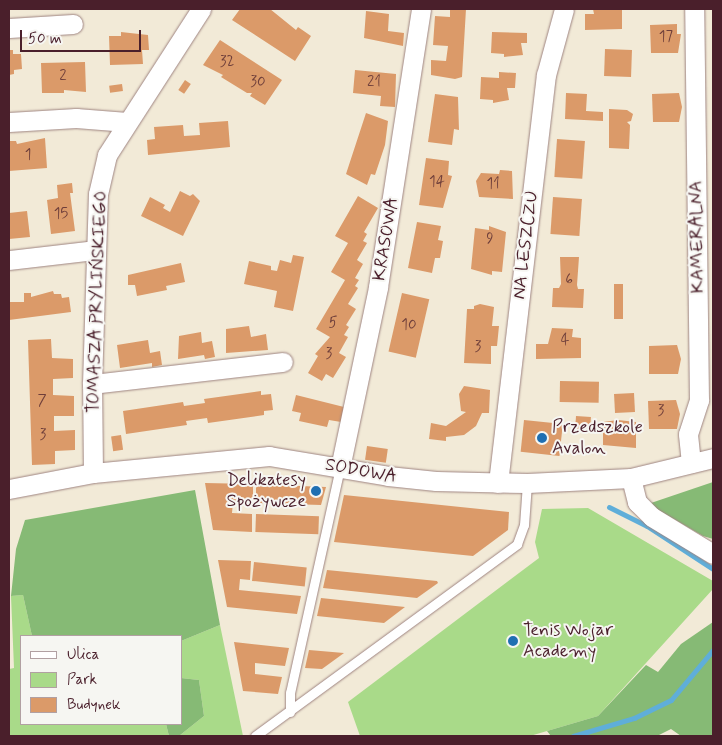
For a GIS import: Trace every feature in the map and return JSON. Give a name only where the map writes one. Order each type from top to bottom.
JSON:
[{"type":"street","name":"TOMASZA PRYLIŃSKIEGO","points":[[94,473],[92,384],[98,194],[107,155],[201,9]]},
{"type":"street","name":"KRASOWA","points":[[340,468],[378,287],[421,9]]},
{"type":"street","name":"NA LESZCZU","points":[[498,482],[546,75],[564,9]]},
{"type":"street","name":"KAMERALNA","points":[[691,463],[688,434],[699,400],[694,9]]},
{"type":"street","points":[[9,28],[73,24]]},
{"type":"street","points":[[9,122],[76,118],[127,122]]},
{"type":"street","points":[[9,260],[95,250]]},
{"type":"street","points":[[92,384],[283,362]]},
{"type":"street","name":"SODOWA","points":[[9,489],[94,473],[269,456],[436,481],[528,483],[631,478],[713,458]]},
{"type":"street","points":[[631,478],[637,502],[652,517],[713,554]]},
{"type":"lane","points":[[290,712],[290,692],[340,468]]},
{"type":"lane","points":[[255,736],[517,544],[524,525],[528,483]]},
{"type":"green space","points":[[713,482],[713,539],[703,536],[648,504]]},
{"type":"green space","points":[[195,490],[220,625],[182,641],[182,635],[32,635],[23,595],[11,596],[16,549],[25,520]]},
{"type":"green space","points":[[588,508],[713,581],[713,589],[598,716],[530,736],[360,736],[348,702],[539,558],[535,542],[542,509]]},
{"type":"green space","points":[[23,595],[32,635],[20,635],[20,725],[166,725],[169,736],[9,736],[9,669],[14,668],[11,596]]},
{"type":"green space","points":[[713,622],[713,736],[681,736],[671,729],[657,736],[551,736],[547,731],[598,716],[646,665],[658,672],[681,644]]},
{"type":"green space","points":[[220,625],[243,736],[179,736],[204,716],[199,680],[182,678],[182,641]]},
{"type":"green space","points":[[182,678],[199,680],[204,716],[179,736],[169,736],[166,725],[182,725]]},
{"type":"building","points":[[240,9],[270,9],[296,30],[298,27],[311,36],[295,61],[232,20]]},
{"type":"building","points":[[450,9],[466,9],[462,77],[455,79],[431,75],[431,60],[446,61],[448,46],[433,45],[435,16],[450,17]]},
{"type":"building","points":[[593,9],[622,9],[622,29],[585,30],[585,14],[594,14]]},
{"type":"building","points":[[366,11],[389,14],[388,31],[404,33],[403,46],[364,38]]},
{"type":"building","points":[[677,24],[677,34],[681,34],[678,53],[651,53],[650,25]]},
{"type":"building","points":[[121,32],[148,35],[149,50],[142,50],[143,64],[110,65],[109,36],[121,36]]},
{"type":"building","points":[[492,32],[527,33],[527,43],[521,43],[523,55],[504,57],[504,54],[491,53]]},
{"type":"building","points":[[220,40],[282,80],[265,105],[250,96],[252,93],[247,93],[221,77],[223,75],[203,65]]},
{"type":"building","points":[[605,49],[632,50],[631,77],[604,76]]},
{"type":"building","points":[[9,50],[13,50],[13,54],[21,54],[22,69],[14,70],[14,74],[9,75]]},
{"type":"building","points":[[85,62],[86,92],[64,90],[64,93],[42,93],[41,63]]},
{"type":"building","points":[[355,70],[396,74],[395,107],[380,106],[381,96],[353,93]]},
{"type":"building","points":[[499,72],[516,73],[515,88],[507,88],[509,100],[493,103],[493,100],[480,99],[481,77],[499,78]]},
{"type":"building","points":[[185,80],[191,84],[184,94],[178,90]]},
{"type":"building","points":[[122,84],[123,91],[110,93],[109,86]]},
{"type":"building","points":[[566,93],[587,94],[586,111],[603,112],[603,121],[565,119]]},
{"type":"building","points":[[679,93],[682,107],[679,122],[653,122],[652,94]]},
{"type":"building","points":[[435,94],[458,97],[459,130],[454,129],[452,145],[428,142]]},
{"type":"building","points":[[609,109],[627,110],[633,114],[631,121],[627,122],[630,125],[629,149],[609,148]]},
{"type":"building","points":[[366,113],[388,121],[385,145],[375,175],[371,174],[367,185],[346,174]]},
{"type":"building","points":[[228,121],[230,147],[148,155],[147,140],[155,139],[154,127],[183,125],[184,136],[200,135],[199,123]]},
{"type":"building","points":[[45,138],[47,168],[9,171],[9,141],[16,141],[17,144]]},
{"type":"building","points":[[557,139],[585,141],[582,179],[554,177]]},
{"type":"building","points":[[426,158],[449,161],[448,175],[452,176],[443,208],[419,205]]},
{"type":"building","points":[[500,170],[512,171],[513,199],[479,197],[476,181],[481,173],[499,174]]},
{"type":"building","points":[[72,183],[73,193],[70,193],[75,231],[51,234],[47,200],[58,198],[57,185]]},
{"type":"building","points":[[180,191],[190,196],[193,194],[200,201],[183,236],[141,216],[150,197],[165,205],[163,208],[170,212]]},
{"type":"building","points":[[358,196],[378,208],[364,232],[367,234],[363,241],[367,243],[357,260],[363,264],[355,278],[359,280],[355,286],[358,288],[348,304],[356,309],[346,325],[349,327],[344,335],[348,337],[339,353],[346,357],[333,378],[326,374],[322,381],[308,373],[318,356],[315,354],[330,337],[316,329],[345,280],[331,272],[348,243],[335,236]]},
{"type":"building","points":[[553,197],[582,199],[579,236],[550,234]]},
{"type":"building","points":[[27,211],[30,237],[9,239],[9,213]]},
{"type":"building","points":[[417,222],[441,226],[438,240],[443,241],[440,258],[435,258],[432,273],[408,268]]},
{"type":"building","points":[[489,226],[506,232],[502,272],[492,271],[492,275],[471,269],[475,228],[489,230]]},
{"type":"building","points":[[293,255],[304,257],[293,311],[274,307],[277,291],[244,284],[249,261],[271,266],[271,270],[277,271],[280,260],[291,263]]},
{"type":"building","points":[[560,257],[579,257],[577,285],[578,289],[584,289],[583,308],[552,307],[553,288],[559,288],[561,284]]},
{"type":"building","points":[[181,263],[185,282],[166,286],[167,290],[137,296],[135,285],[128,285],[128,275]]},
{"type":"building","points":[[614,284],[623,284],[623,319],[614,319]]},
{"type":"building","points":[[53,291],[54,294],[61,294],[62,298],[69,297],[71,312],[9,320],[9,302],[24,302],[24,293],[31,293],[31,297]]},
{"type":"building","points":[[402,293],[429,299],[416,358],[389,351]]},
{"type":"building","points":[[480,304],[494,307],[492,326],[499,326],[497,346],[491,346],[491,364],[464,363],[467,309],[474,309],[474,306]]},
{"type":"building","points":[[249,326],[251,337],[266,334],[268,350],[226,353],[226,329]]},
{"type":"building","points":[[552,328],[573,329],[572,337],[581,338],[581,358],[536,359],[536,344],[548,344]]},
{"type":"building","points":[[201,332],[202,343],[212,341],[215,357],[205,359],[204,355],[178,359],[179,336]]},
{"type":"building","points":[[51,339],[52,358],[73,359],[73,378],[53,379],[53,395],[74,396],[74,416],[54,416],[54,431],[75,430],[75,450],[55,451],[55,464],[32,465],[28,340]]},
{"type":"building","points":[[148,340],[150,353],[160,351],[162,365],[152,367],[152,363],[120,368],[117,345]]},
{"type":"building","points":[[677,345],[681,359],[678,374],[649,374],[649,346]]},
{"type":"building","points":[[560,381],[599,382],[599,403],[560,402]]},
{"type":"building","points":[[464,386],[490,390],[489,413],[482,413],[476,426],[464,435],[446,437],[446,441],[429,439],[431,423],[446,426],[466,412],[461,411],[459,394]]},
{"type":"building","points":[[261,391],[261,395],[271,394],[273,410],[264,411],[264,415],[208,423],[207,418],[186,421],[187,425],[126,434],[123,411],[183,402],[184,406],[205,403],[204,399]]},
{"type":"building","points":[[634,393],[635,412],[615,413],[614,394]]},
{"type":"building","points":[[296,395],[344,407],[341,422],[329,420],[327,427],[299,421],[301,413],[292,411]]},
{"type":"building","points":[[676,400],[680,414],[677,429],[649,429],[648,401]]},
{"type":"building","points":[[576,416],[591,417],[590,432],[575,431]]},
{"type":"building","name":"Przedszkole Avalon","points":[[524,420],[563,424],[559,456],[521,452]]},
{"type":"building","points":[[618,420],[636,422],[636,448],[603,445],[603,422]]},
{"type":"building","points":[[121,435],[123,450],[113,451],[111,436]]},
{"type":"building","points":[[367,446],[388,449],[386,463],[365,460]]},
{"type":"building","points":[[205,483],[253,484],[253,503],[233,502],[232,513],[252,514],[252,532],[213,530]]},
{"type":"building","points":[[256,485],[326,487],[321,505],[256,503]]},
{"type":"building","points":[[344,495],[509,512],[508,530],[473,556],[334,542]]},
{"type":"building","points":[[256,514],[319,516],[318,534],[255,532]]},
{"type":"building","points":[[218,560],[251,561],[250,580],[240,579],[239,590],[301,596],[297,614],[227,607]]},
{"type":"building","points":[[254,562],[307,568],[305,586],[252,581]]},
{"type":"building","points":[[327,570],[437,581],[438,583],[417,598],[323,588]]},
{"type":"building","points":[[321,598],[405,607],[384,623],[317,616]]},
{"type":"building","points":[[234,642],[289,648],[285,666],[255,663],[255,674],[282,677],[278,694],[243,691]]},
{"type":"building","points":[[309,650],[344,653],[322,669],[305,668]]},
{"type":"waterway","points":[[609,507],[647,526],[713,569]]},
{"type":"waterway","points":[[573,736],[634,718],[671,700],[713,650]]},
{"type":"place","name":"Przedszkole Avalon","points":[[542,438]]},
{"type":"place","name":"Delikatesy Spożywcze","points":[[316,491]]},
{"type":"place","name":"Tenis Wojar Academy","points":[[513,641]]}]
